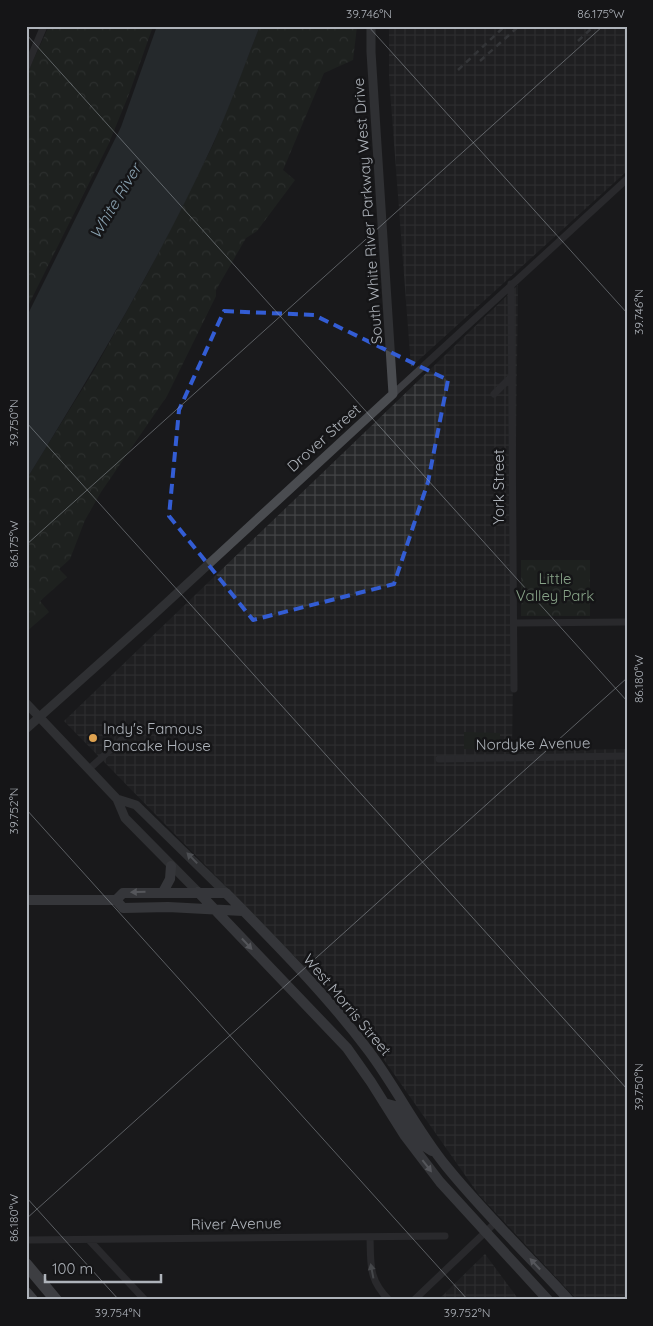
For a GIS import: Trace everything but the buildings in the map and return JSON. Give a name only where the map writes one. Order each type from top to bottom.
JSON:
[{"type":"highway","points":[[26,1264],[56,1300]]},
{"type":"highway","points":[[26,1294],[32,1300]]},
{"type":"main road","points":[[163,892],[170,879],[171,866]]},
{"type":"main road","points":[[26,900],[116,900],[123,892],[226,893]]},
{"type":"main road","name":"West Morris Street","points":[[198,892],[325,1024],[356,1059],[413,1148],[436,1177],[548,1300]]},
{"type":"main road","name":"West Morris Street","points":[[226,893],[314,986],[346,1023],[370,1052],[413,1122],[435,1153],[459,1182],[568,1300]]},
{"type":"main road","points":[[116,900],[123,908],[168,907],[243,911]]},
{"type":"main road","points":[[325,1024],[332,1026],[344,1035],[374,1075],[389,1081]]},
{"type":"main road","points":[[384,1103],[395,1106],[418,1142],[435,1153]]},
{"type":"street","points":[[26,68],[44,26]]},
{"type":"street","name":"South White River Parkway West Drive","points":[[371,26],[371,52],[394,394]]},
{"type":"street","name":"Drover Street","points":[[40,717],[627,179]]},
{"type":"street","name":"York Street","points":[[511,284],[514,689]]},
{"type":"street","points":[[494,394],[512,376]]},
{"type":"street","points":[[514,623],[627,622]]},
{"type":"street","name":"West Morris Street","points":[[26,703],[117,799],[125,818],[198,892]]},
{"type":"street","points":[[26,729],[40,717]]},
{"type":"street","points":[[89,769],[138,725]]},
{"type":"street","name":"Nordyke Avenue","points":[[439,759],[627,756]]},
{"type":"street","name":"West Morris Street","points":[[117,799],[136,805],[226,893]]},
{"type":"street","points":[[414,1300],[496,1222]]},
{"type":"street","points":[[370,1236],[372,1274],[377,1287],[389,1300]]},
{"type":"street","name":"River Avenue","points":[[26,1240],[445,1236]]},
{"type":"street","points":[[89,1240],[145,1300]]},
{"type":"highlighted area","points":[[224,311],[314,315],[448,380],[428,482],[394,584],[253,620],[169,516],[179,410]]},
{"type":"shaded area","points":[[389,26],[627,26],[627,171],[411,367],[389,77]]},
{"type":"shaded area","points":[[518,285],[512,751],[627,749],[627,1300],[577,1300],[479,1195],[354,1017],[64,721]]},
{"type":"shaded area","points":[[485,1254],[519,1300],[438,1300]]},
{"type":"green space","points":[[49,26],[153,26],[109,143],[26,310],[26,76]]},
{"type":"green space","points":[[260,26],[357,26],[353,60],[324,73],[283,170],[295,180],[257,231],[246,238],[216,290],[216,296],[167,396],[101,492],[85,520],[70,559],[59,569],[67,577],[40,601],[49,612],[26,632],[26,480],[93,372],[148,273],[213,145]]},
{"type":"green space","name":"Little Valley Park","points":[[521,560],[590,560],[590,616],[521,616]]},
{"type":"green space","points":[[464,732],[500,733],[500,749],[464,749]]},
{"type":"water","name":"White River","points":[[157,26],[260,26],[219,131],[170,232],[76,399],[26,480],[26,318],[121,127]]},
{"type":"railway","points":[[458,70],[505,26]]},
{"type":"railway","points":[[480,61],[519,26]]},
{"type":"railway","points":[[578,41],[594,26]]},
{"type":"place","name":"Indy's Famous Pancake House","points":[[93,738]]}]
